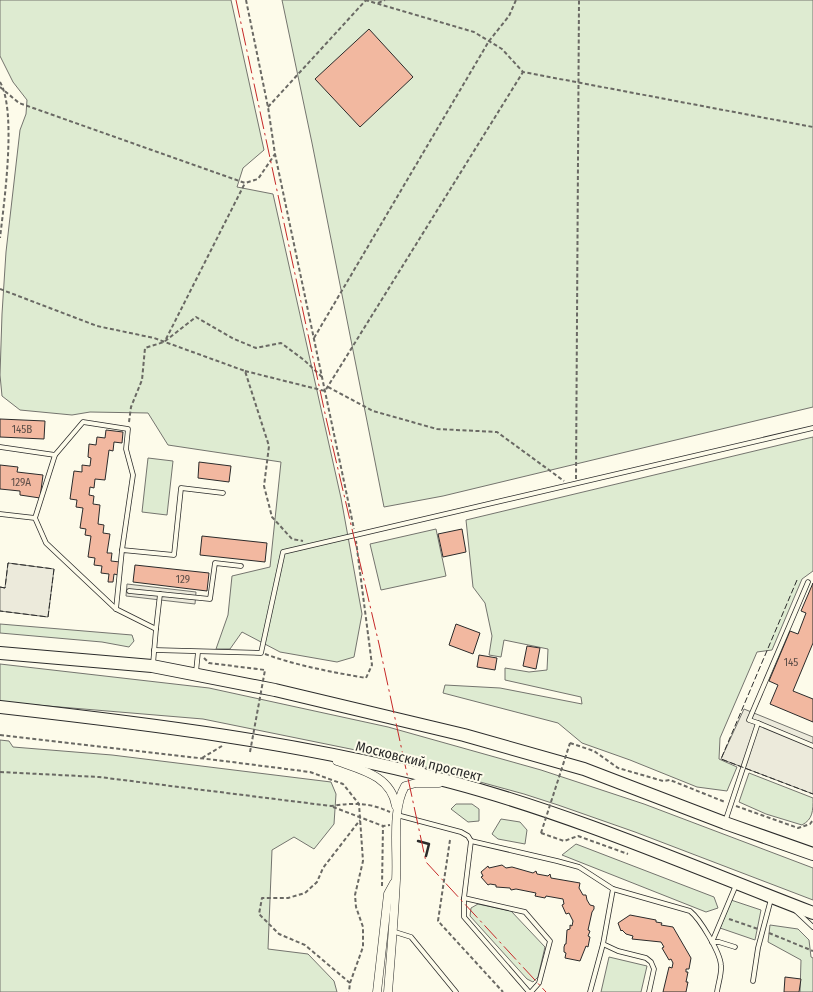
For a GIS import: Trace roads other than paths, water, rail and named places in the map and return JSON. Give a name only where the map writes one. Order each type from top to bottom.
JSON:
[{"type":"main road","points":[[0,653],[152,666],[275,690],[473,738],[584,769],[725,823],[813,854]]},
{"type":"main road","name":"Московский проспект","points":[[0,707],[147,724],[381,764],[453,783],[548,812],[637,844],[813,913]]},
{"type":"street","points":[[317,753],[376,775],[390,789],[394,797],[397,815]]},
{"type":"street","points":[[388,992],[396,879],[397,815],[400,795],[405,786],[453,783]]},
{"type":"street","points":[[376,992],[388,894],[396,879]]},
{"type":"lane","points":[[116,609],[133,474],[126,449],[128,429],[83,422],[55,455],[35,518],[46,543],[116,609],[156,630]]},
{"type":"lane","points":[[154,650],[261,653],[283,552],[813,428]]},
{"type":"lane","points":[[0,447],[55,455]]},
{"type":"lane","points":[[122,550],[174,555],[181,488],[223,493]]},
{"type":"lane","points":[[0,514],[35,518]]},
{"type":"lane","points":[[129,591],[210,599],[215,563],[241,566]]},
{"type":"lane","points":[[808,582],[749,720],[813,746]]},
{"type":"lane","points":[[152,666],[160,594]]},
{"type":"lane","points":[[196,675],[198,652]]},
{"type":"lane","points":[[725,823],[758,724]]},
{"type":"lane","points":[[397,815],[461,832],[468,836],[471,841],[464,898],[464,917],[530,992],[540,983],[550,941],[525,912],[464,898]]},
{"type":"lane","points":[[471,841],[579,868],[613,889],[690,911],[696,916],[712,942],[721,965],[717,992]]},
{"type":"lane","points":[[712,942],[737,883]]},
{"type":"lane","points":[[590,992],[613,889]]},
{"type":"lane","points":[[754,981],[758,948],[771,897]]},
{"type":"lane","points":[[788,903],[813,927]]},
{"type":"lane","points":[[392,931],[411,937],[456,992]]},
{"type":"lane","points":[[712,942],[735,947]]},
{"type":"lane","points":[[602,944],[618,951],[646,958],[652,962],[654,969],[649,992]]}]
